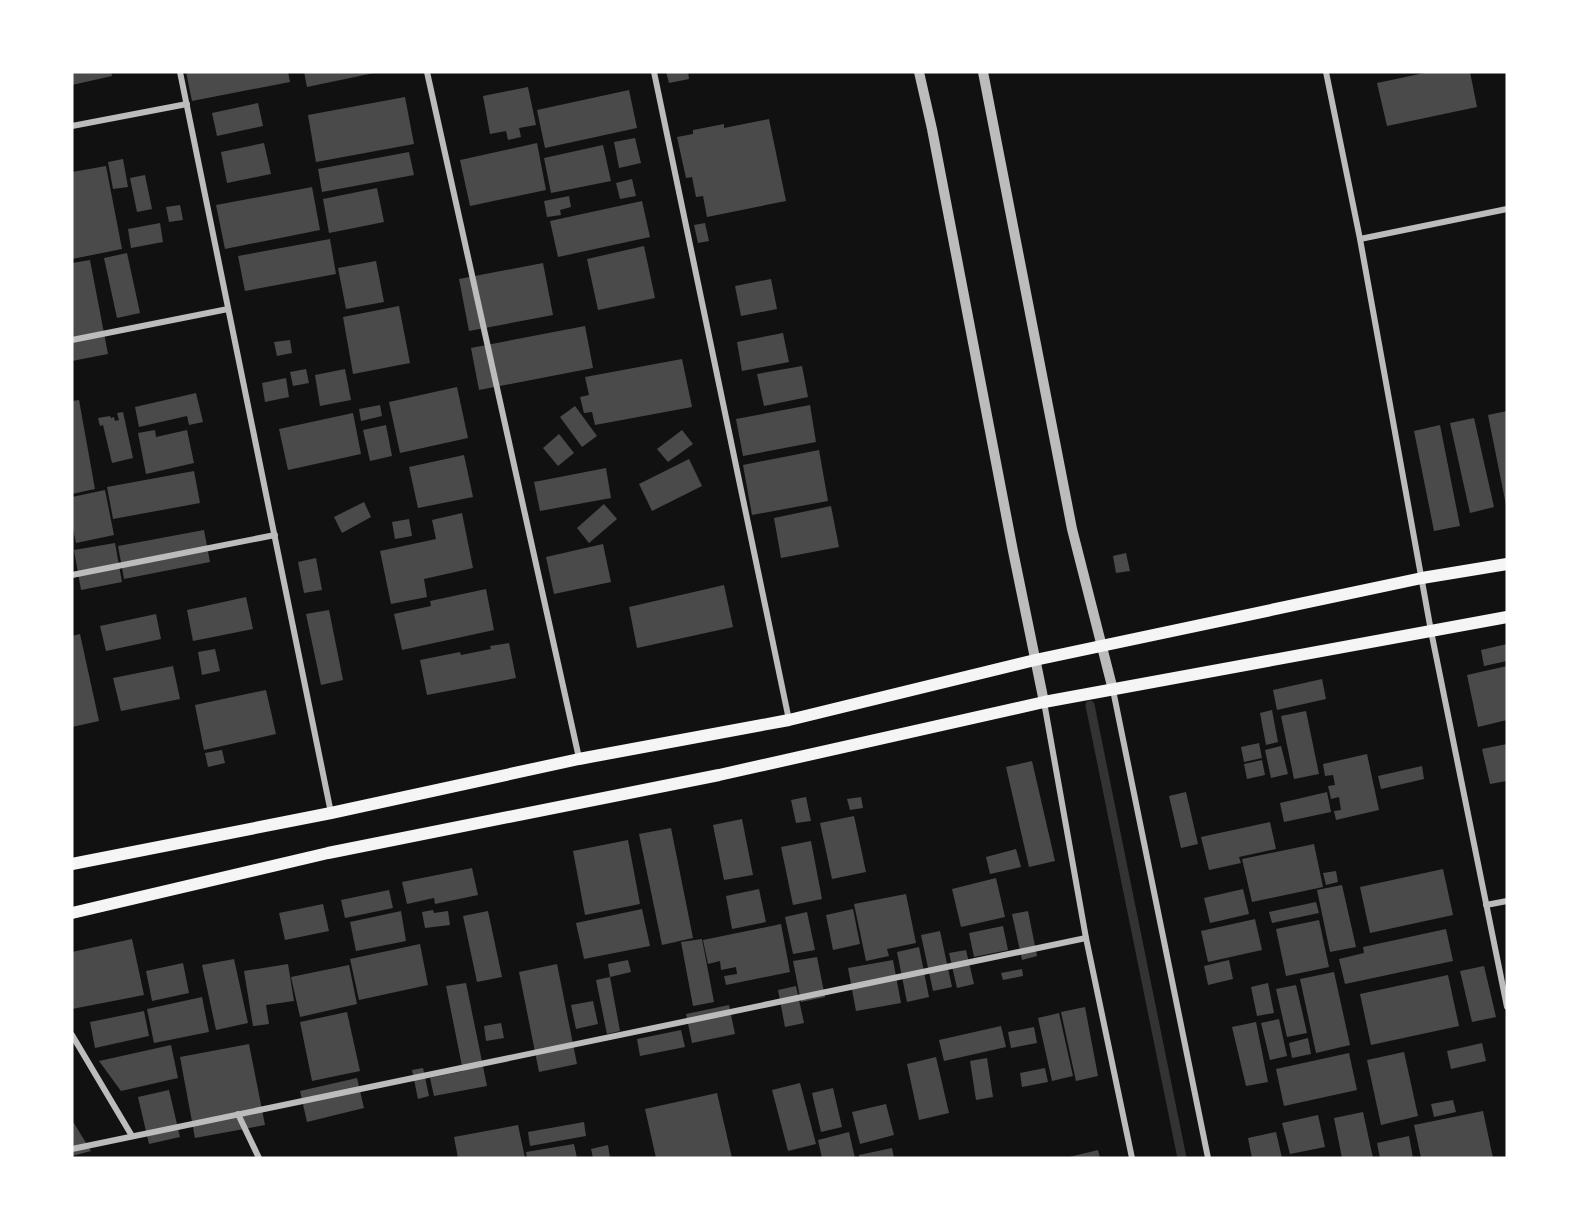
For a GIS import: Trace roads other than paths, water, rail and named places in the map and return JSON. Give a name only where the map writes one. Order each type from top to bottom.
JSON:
[{"type":"main road","points":[[72,864],[331,813],[579,759],[789,720],[1035,660],[1422,578],[1507,564]]},
{"type":"main road","points":[[72,913],[328,853],[719,775],[1044,702],[1507,617]]},
{"type":"street","points":[[180,72],[331,813]]},
{"type":"street","points":[[427,72],[579,759]]},
{"type":"street","points":[[654,72],[789,720]]},
{"type":"street","points":[[920,72],[1044,702],[1086,938],[1132,1158]]},
{"type":"street","points":[[983,72],[1072,530],[1113,690],[1208,1158]]},
{"type":"street","points":[[1326,72],[1360,239],[1431,631],[1507,1007]]},
{"type":"street","points":[[72,126],[187,104]]},
{"type":"street","points":[[1360,239],[1507,209]]},
{"type":"street","points":[[72,340],[228,309]]},
{"type":"street","points":[[72,575],[275,535]]},
{"type":"street","points":[[1486,905],[1507,901]]},
{"type":"street","points":[[72,1149],[1086,938]]},
{"type":"street","points":[[72,1035],[132,1136]]},
{"type":"street","points":[[238,1114],[259,1158]]},
{"type":"waterway","points":[[1090,705],[1182,1158]]}]
